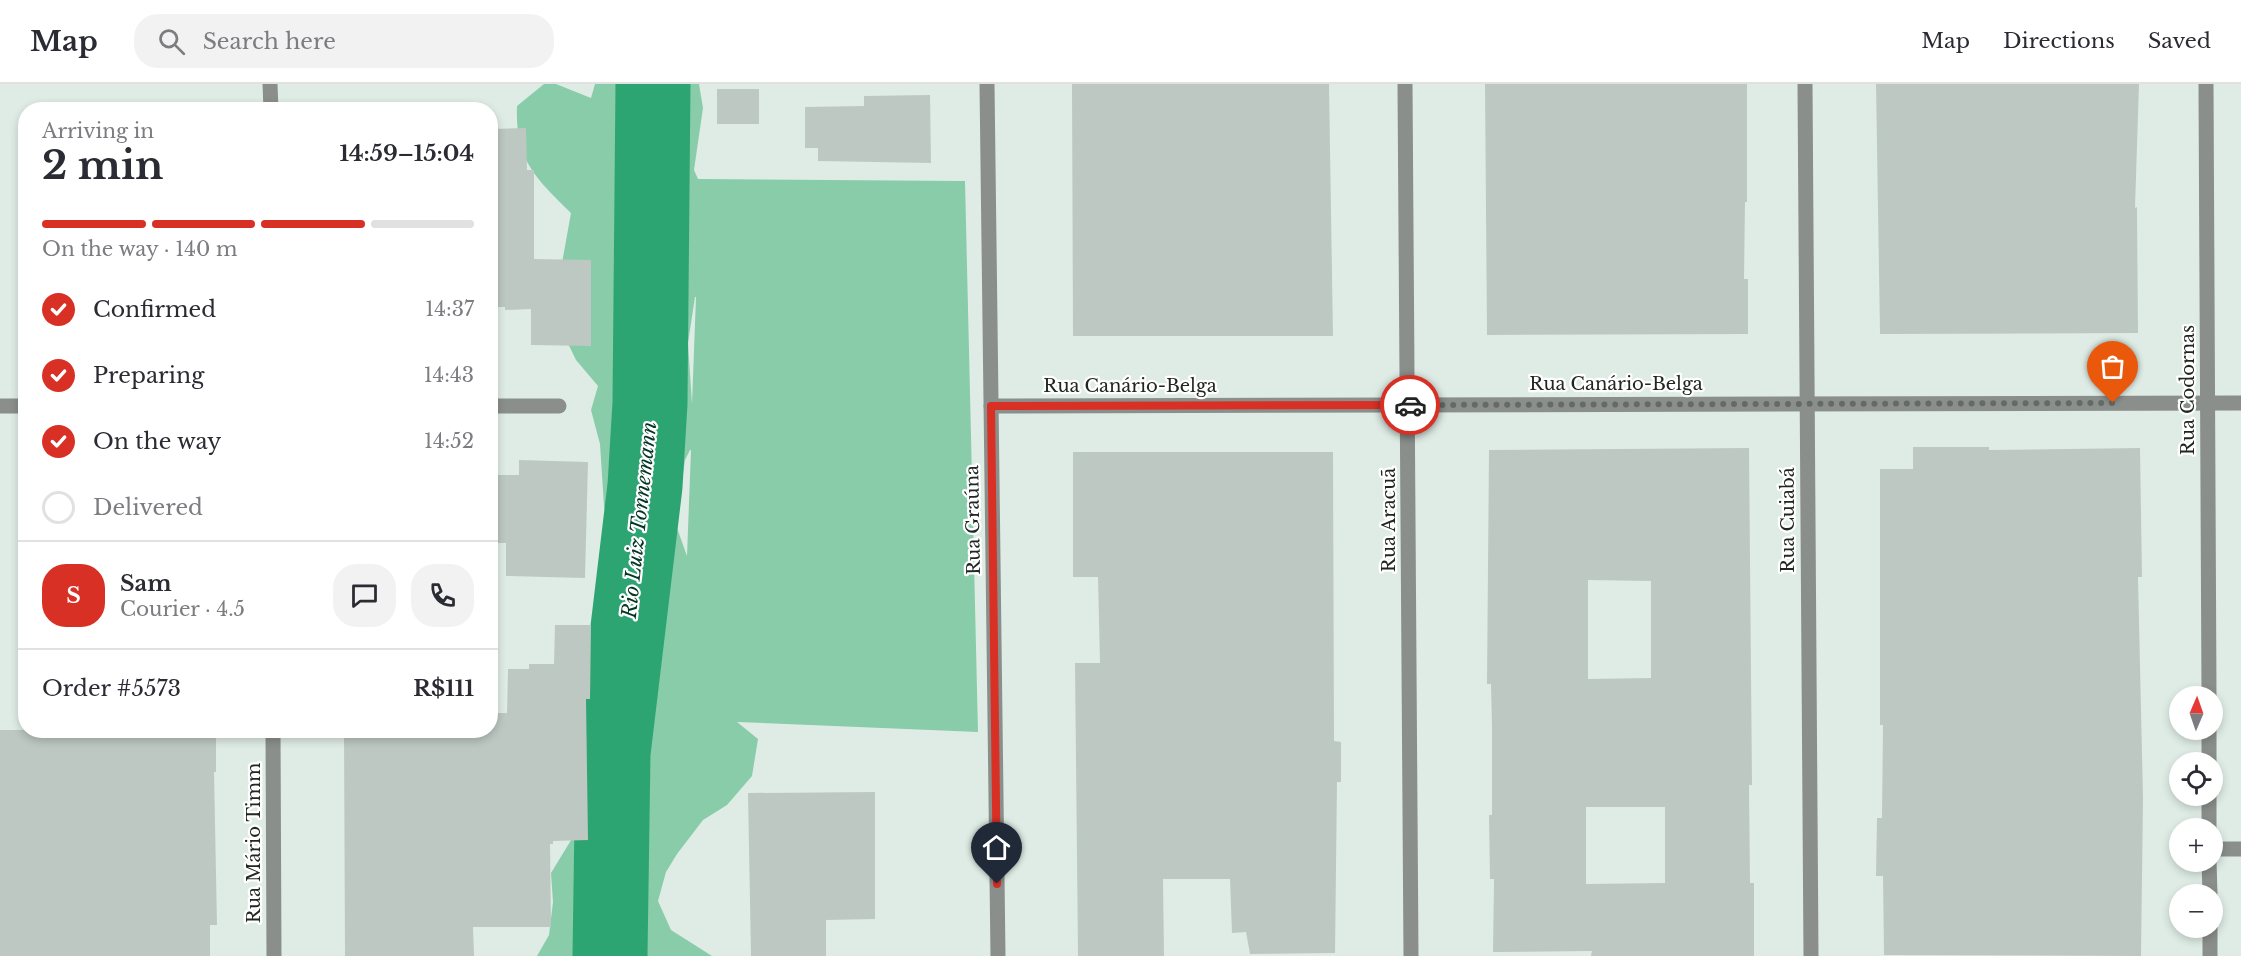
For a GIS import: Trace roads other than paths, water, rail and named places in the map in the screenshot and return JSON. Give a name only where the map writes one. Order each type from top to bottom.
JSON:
[{"type":"street","points":[[270,84],[270,102]]},
{"type":"street","name":"Rua Graúna","points":[[987,84],[998,956]]},
{"type":"street","name":"Rua Aracuã","points":[[1405,84],[1411,956]]},
{"type":"street","name":"Rua Cuiabá","points":[[1805,84],[1811,956]]},
{"type":"street","name":"Rua Codornas","points":[[2206,84],[2209,686]]},
{"type":"street","name":"Rua Canário-Belga","points":[[991,406],[2241,403]]},
{"type":"street","points":[[0,406],[18,406]]},
{"type":"street","points":[[498,406],[559,406]]},
{"type":"street","name":"Rua Mário Timm","points":[[273,738],[274,956]]},
{"type":"street","points":[[2223,849],[2241,849]]},
{"type":"street","points":[[2210,938],[2210,956]]},
{"type":"waterway","name":"Rio Luiz Tonnemann","points":[[610,956],[613,753],[645,486],[650,403],[653,84]]}]
